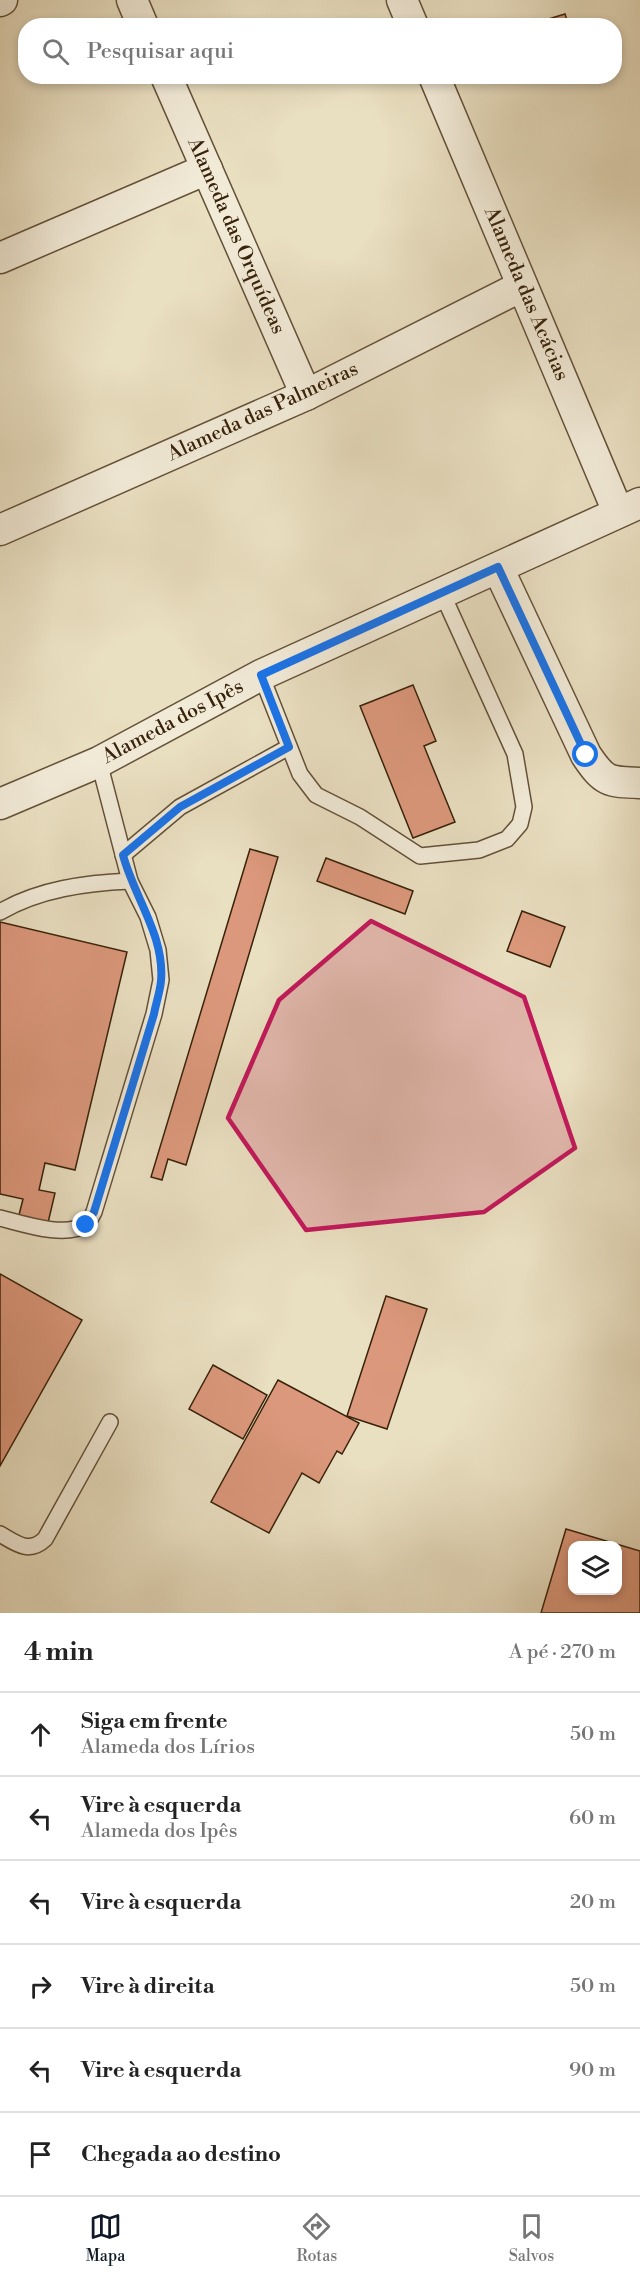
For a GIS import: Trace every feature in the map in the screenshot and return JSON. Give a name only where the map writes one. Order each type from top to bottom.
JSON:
[{"type":"street","points":[[132,0],[140,18]]},
{"type":"street","points":[[402,0],[410,18]]},
{"type":"street","name":"Alameda das Orquídeas","points":[[170,84],[306,395]]},
{"type":"street","name":"Alameda das Acácias","points":[[437,84],[522,286],[629,507]]},
{"type":"street","points":[[0,258],[207,169]]},
{"type":"street","name":"Alameda das Palmeiras","points":[[0,530],[306,395],[522,286]]},
{"type":"street","name":"Alameda dos Ipês","points":[[0,804],[99,762],[261,675],[629,507]]},
{"type":"street","points":[[498,567],[586,755],[599,776],[616,782],[640,783]]},
{"type":"lane","points":[[261,675],[300,774],[316,795],[360,818],[420,856],[479,850],[507,839],[520,824],[524,807],[515,754],[442,593]]},
{"type":"lane","points":[[123,855],[180,807],[289,747]]},
{"type":"lane","points":[[0,1218],[43,1229],[69,1230],[86,1225],[94,1212],[154,1014],[161,980],[158,950],[148,917],[130,881],[99,762]]},
{"type":"lane","points":[[0,912],[16,902],[83,884],[130,881]]},
{"type":"lane","points":[[0,1534],[24,1548],[36,1547],[45,1539],[110,1422]]},
{"type":"highlighted area","points":[[371,921],[524,997],[575,1148],[484,1212],[306,1230],[228,1118],[279,1000]]},
{"type":"building","points":[[565,14],[566,18],[552,18]]},
{"type":"building","points":[[413,685],[436,741],[424,746],[455,822],[413,838],[360,706]]},
{"type":"building","points":[[250,849],[278,857],[186,1165],[168,1159],[162,1180],[151,1177]]},
{"type":"building","points":[[326,858],[413,891],[405,914],[317,881]]},
{"type":"building","points":[[522,911],[565,927],[550,967],[507,951]]},
{"type":"building","points":[[0,922],[127,952],[75,1170],[45,1163],[39,1190],[55,1193],[47,1227],[18,1219],[23,1199],[0,1194]]},
{"type":"building","points":[[0,1274],[82,1320],[0,1466]]},
{"type":"building","points":[[386,1296],[427,1309],[387,1429],[347,1416]]},
{"type":"building","points":[[213,1365],[267,1395],[243,1439],[189,1409]]},
{"type":"building","points":[[278,1380],[359,1423],[342,1454],[337,1451],[319,1483],[302,1473],[269,1533],[211,1502]]},
{"type":"building","points":[[566,1529],[606,1541],[568,1541],[568,1595],[622,1595],[622,1546],[640,1551],[640,1613],[541,1613]]},
{"type":"route","points":[[86,1225],[94,1212],[154,1014],[161,980],[158,950],[148,917],[130,881],[123,855],[180,807],[289,747],[261,675],[498,567],[586,755]]}]
